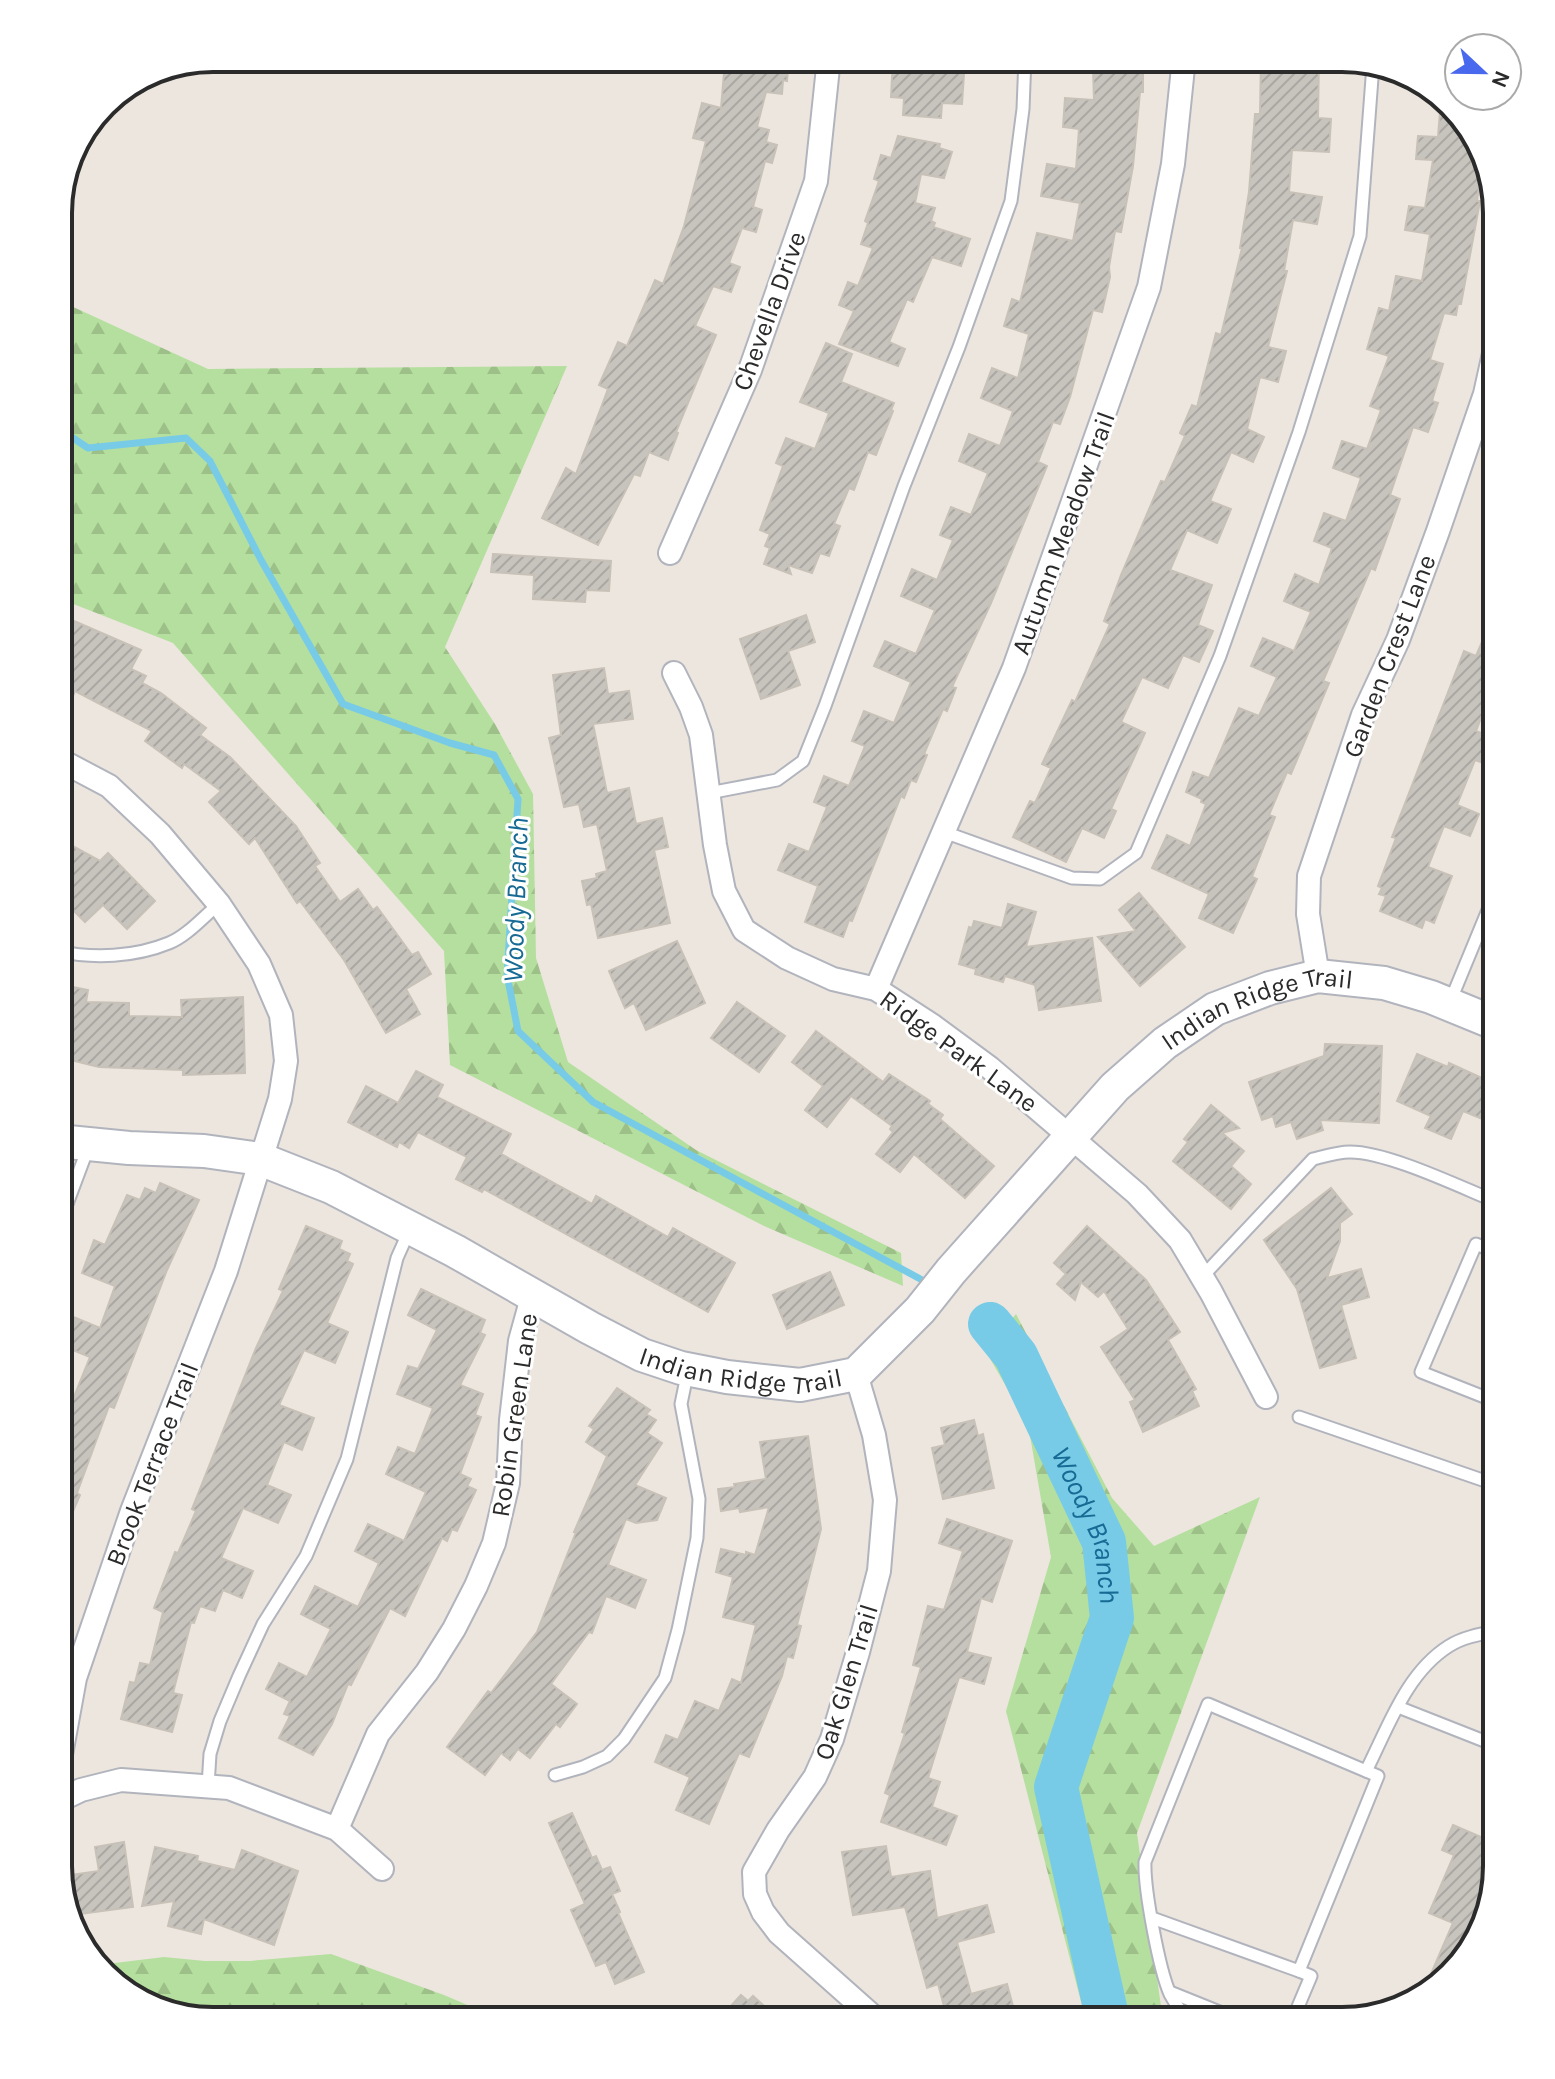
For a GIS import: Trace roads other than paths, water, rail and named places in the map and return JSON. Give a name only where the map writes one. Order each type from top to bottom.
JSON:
[{"type":"street","name":"Chevella Drive","points":[[670,553],[750,370],[816,181],[828,72]]},
{"type":"street","name":"Autumn Meadow Trail","points":[[876,989],[1014,668],[1149,287],[1173,164],[1183,72]]},
{"type":"street","name":"Garden Crest Lane","points":[[1318,976],[1308,914],[1309,876],[1363,715],[1398,640],[1483,400]]},
{"type":"street","name":"Ridge Park Lane","points":[[674,673],[701,735],[724,891],[744,930],[787,958],[833,979],[876,989],[990,1068],[1137,1194],[1180,1240],[1266,1397]]},
{"type":"street","name":"Brook Terrace Trail","points":[[72,766],[109,786],[160,834],[219,904],[259,964],[281,1015],[286,1061],[280,1099],[226,1271],[132,1511],[72,1694]]},
{"type":"street","name":"Indian Ridge Trail","points":[[72,1142],[204,1151],[260,1159],[331,1187],[642,1355],[688,1370],[800,1385],[856,1374],[920,1310],[1115,1087],[1165,1043],[1215,1009],[1270,988],[1318,976],[1384,983],[1483,1018]]},
{"type":"street","name":"Robin Green Lane","points":[[337,1829],[378,1734],[427,1672],[454,1629],[494,1543],[508,1483],[520,1341],[533,1294]]},
{"type":"street","name":"Oak Glen Trail","points":[[856,1374],[874,1435],[885,1500],[879,1571],[832,1739],[815,1777],[778,1830],[754,1872],[755,1894],[763,1912],[779,1933],[862,2007]]},
{"type":"street","points":[[72,1794],[121,1780],[229,1788],[337,1829],[382,1869]]},
{"type":"lane","points":[[709,793],[777,780],[803,761],[1011,201],[1024,72]]},
{"type":"lane","points":[[944,832],[1072,878],[1100,879],[1136,853],[1220,656],[1299,432],[1360,236],[1372,76]]},
{"type":"lane","points":[[72,954],[120,954],[172,942],[219,904]]},
{"type":"lane","points":[[1449,1005],[1483,922]]},
{"type":"lane","points":[[72,1191],[90,1144]]},
{"type":"lane","points":[[1202,1277],[1313,1159],[1348,1152],[1375,1155],[1483,1197]]},
{"type":"lane","points":[[208,1786],[210,1754],[234,1687],[263,1624],[306,1556],[347,1459],[397,1258],[410,1228]]},
{"type":"lane","points":[[1483,1247],[1476,1244],[1421,1372],[1483,1396]]},
{"type":"lane","points":[[555,1775],[607,1756],[624,1739],[665,1678],[697,1538],[699,1499],[681,1404],[688,1370]]},
{"type":"lane","points":[[1299,1417],[1483,1480]]},
{"type":"lane","points":[[1366,1771],[1414,1679],[1436,1655],[1452,1644],[1483,1635]]},
{"type":"lane","points":[[1179,2007],[1170,1992],[1152,1918],[1144,1880],[1145,1862],[1208,1704],[1378,1776],[1299,1971]]},
{"type":"lane","points":[[1398,1707],[1483,1740]]},
{"type":"lane","points":[[1152,1918],[1311,1976],[1298,2007]]},
{"type":"lane","points":[[1170,1992],[1207,2007]]},
{"type":"waterway","name":"Woody Branch","points":[[72,437],[88,448],[186,438],[210,461],[261,560],[343,704],[450,743],[494,755],[518,799],[507,975],[518,1031],[593,1102],[924,1281]]},
{"type":"waterway","name":"Woody Branch","points":[[990,1324],[1016,1356],[1104,1542],[1112,1618],[1056,1787],[1105,2007]]}]
